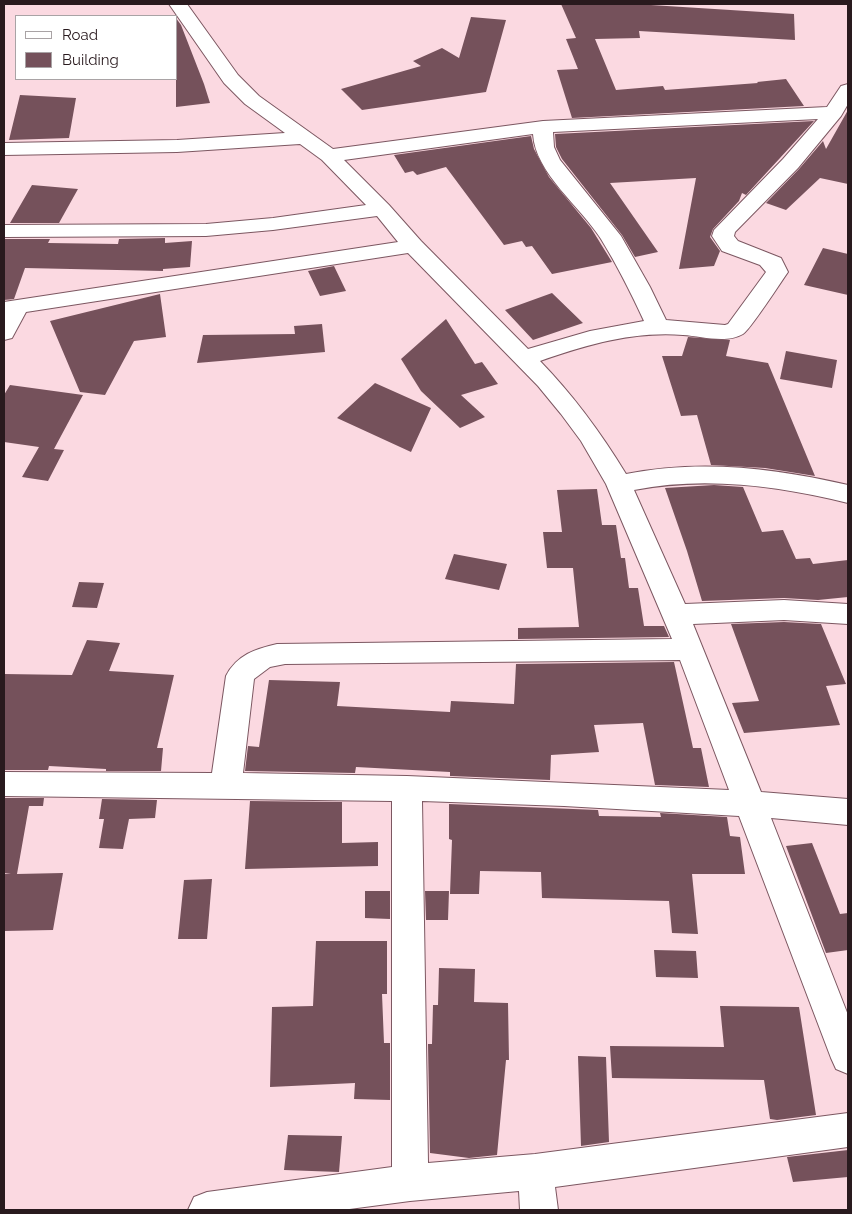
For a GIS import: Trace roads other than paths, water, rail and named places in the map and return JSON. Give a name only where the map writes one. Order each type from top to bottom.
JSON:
[{"type":"street","points":[[178,4],[231,79],[252,100],[330,156],[382,210],[413,246],[570,408],[591,437],[619,484],[690,649],[751,802],[848,1058]]},
{"type":"street","points":[[524,359],[555,348],[601,336],[658,326],[726,332],[736,330],[777,272],[773,263],[768,260],[730,246],[723,236],[725,230],[782,174],[834,112],[848,90]]},
{"type":"street","points":[[330,156],[543,127],[834,112]]},
{"type":"street","points":[[543,127],[547,155],[610,236],[639,287],[658,326]]},
{"type":"street","points":[[4,150],[177,146],[304,138]]},
{"type":"street","points":[[4,231],[206,230],[273,224],[382,210]]},
{"type":"street","points":[[4,333],[10,308],[413,246]]},
{"type":"street","points":[[619,484],[674,476],[744,476],[829,489],[848,494]]},
{"type":"street","points":[[675,615],[794,610],[848,614]]},
{"type":"street","points":[[226,784],[240,676],[250,664],[264,657],[285,653],[690,649]]},
{"type":"street","points":[[4,784],[226,784],[407,788],[751,802],[848,812]]},
{"type":"street","points":[[407,788],[410,1183]]},
{"type":"street","points":[[206,1210],[410,1183],[535,1172],[848,1130]]},
{"type":"street","points":[[535,1172],[538,1210]]}]
